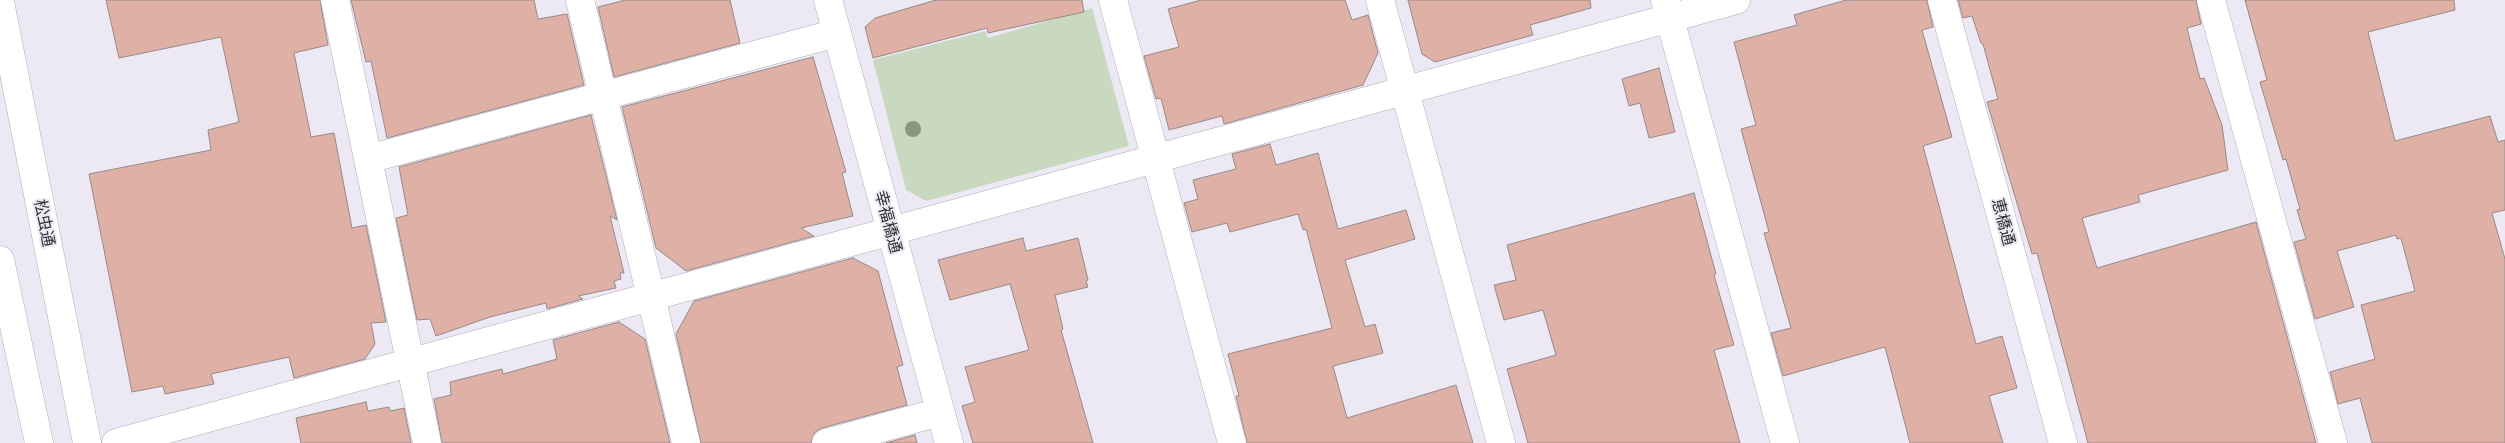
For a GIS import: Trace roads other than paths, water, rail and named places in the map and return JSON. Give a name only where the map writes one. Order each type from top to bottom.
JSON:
[{"type":"street","points":[[334,0],[412,362],[427,443]]},
{"type":"street","points":[[580,0],[686,443]]},
{"type":"street","name":"幸福橋通","points":[[828,0],[949,443]]},
{"type":"street","points":[[1112,0],[1232,443]]},
{"type":"street","points":[[1380,0],[1501,443]]},
{"type":"street","points":[[116,443],[890,230],[1155,160],[1404,90],[1668,9],[1736,0]]},
{"type":"street","name":"恵橋通","points":[[1942,0],[2063,443]]},
{"type":"street","points":[[2211,0],[2333,443]]},
{"type":"street","name":"松虫通","points":[[0,2],[87,443]]},
{"type":"street","points":[[1668,9],[1785,443]]},
{"type":"street","points":[[368,160],[603,98],[837,33]]},
{"type":"street","points":[[0,260],[39,443]]},
{"type":"street","points":[[826,443],[940,412]]}]
